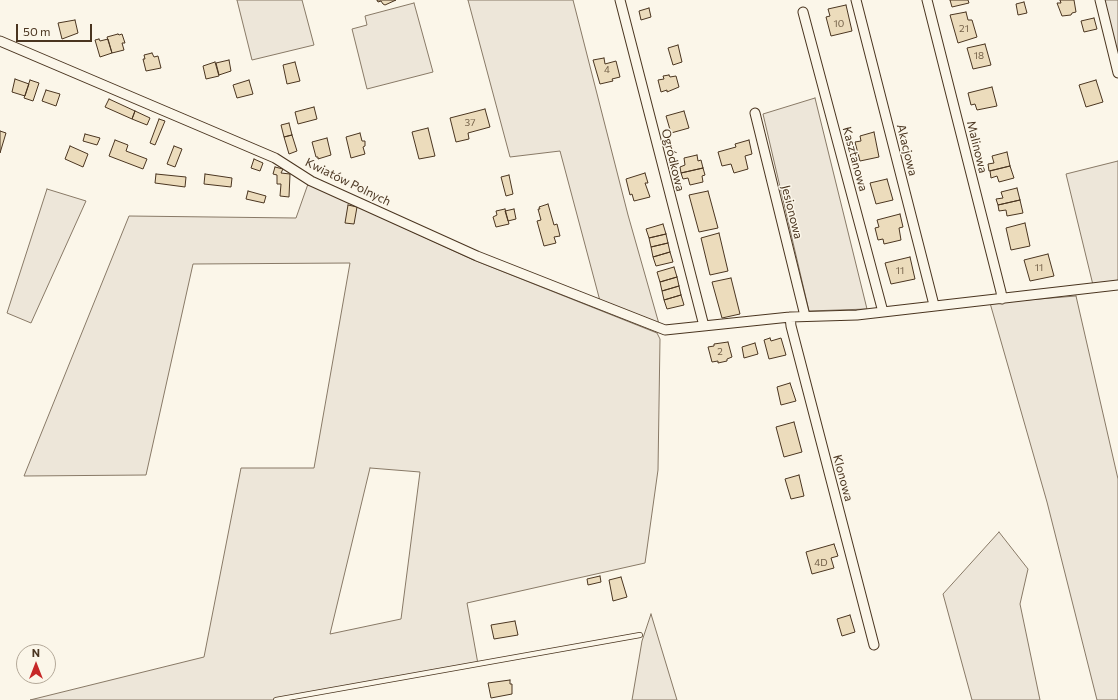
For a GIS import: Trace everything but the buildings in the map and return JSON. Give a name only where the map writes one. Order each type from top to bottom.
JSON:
[{"type":"street","name":"Ogródkowa","points":[[620,0],[704,326]]},
{"type":"street","name":"Akacjowa","points":[[856,0],[934,305]]},
{"type":"street","name":"Malinowa","points":[[927,0],[1002,299]]},
{"type":"street","points":[[1100,0],[1118,72]]},
{"type":"street","name":"Kasztanowa","points":[[803,12],[883,312]]},
{"type":"street","name":"Kwiatów Polnych","points":[[0,41],[275,158],[311,181],[477,256],[665,330],[704,326]]},
{"type":"street","name":"Jesionowa","points":[[755,113],[806,316]]},
{"type":"street","points":[[704,326],[790,317],[857,315],[1118,285]]},
{"type":"street","name":"Klonowa","points":[[790,317],[874,645]]},
{"type":"lane","points":[[276,700],[640,635]]},
{"type":"shaded area","points":[[237,0],[302,0],[314,45],[252,60]]},
{"type":"shaded area","points":[[468,0],[573,0],[628,215],[659,324],[600,301],[560,151],[510,157]]},
{"type":"shaded area","points":[[1100,0],[1118,0],[1118,73]]},
{"type":"shaded area","points":[[414,3],[433,72],[367,89],[352,29],[367,25],[365,16]]},
{"type":"shaded area","points":[[815,98],[867,309],[809,311],[763,114]]},
{"type":"shaded area","points":[[1118,161],[1118,282],[1093,285],[1066,174]]},
{"type":"shaded area","points":[[308,184],[476,261],[657,333],[660,339],[658,470],[645,563],[467,603],[478,664],[276,700],[30,700],[204,657],[241,468],[314,468],[350,263],[193,264],[146,475],[24,476],[129,216],[296,218]],"holes":[[[370,468],[420,472],[401,619],[330,634]]]},
{"type":"shaded area","points":[[47,189],[86,201],[31,323],[7,313]]},
{"type":"shaded area","points":[[1076,296],[1118,479],[1118,700],[1097,700],[1047,502],[990,303]]},
{"type":"shaded area","points":[[999,532],[1028,569],[1020,604],[1040,700],[972,700],[943,594]]},
{"type":"shaded area","points":[[651,614],[677,700],[632,700],[642,641]]}]
